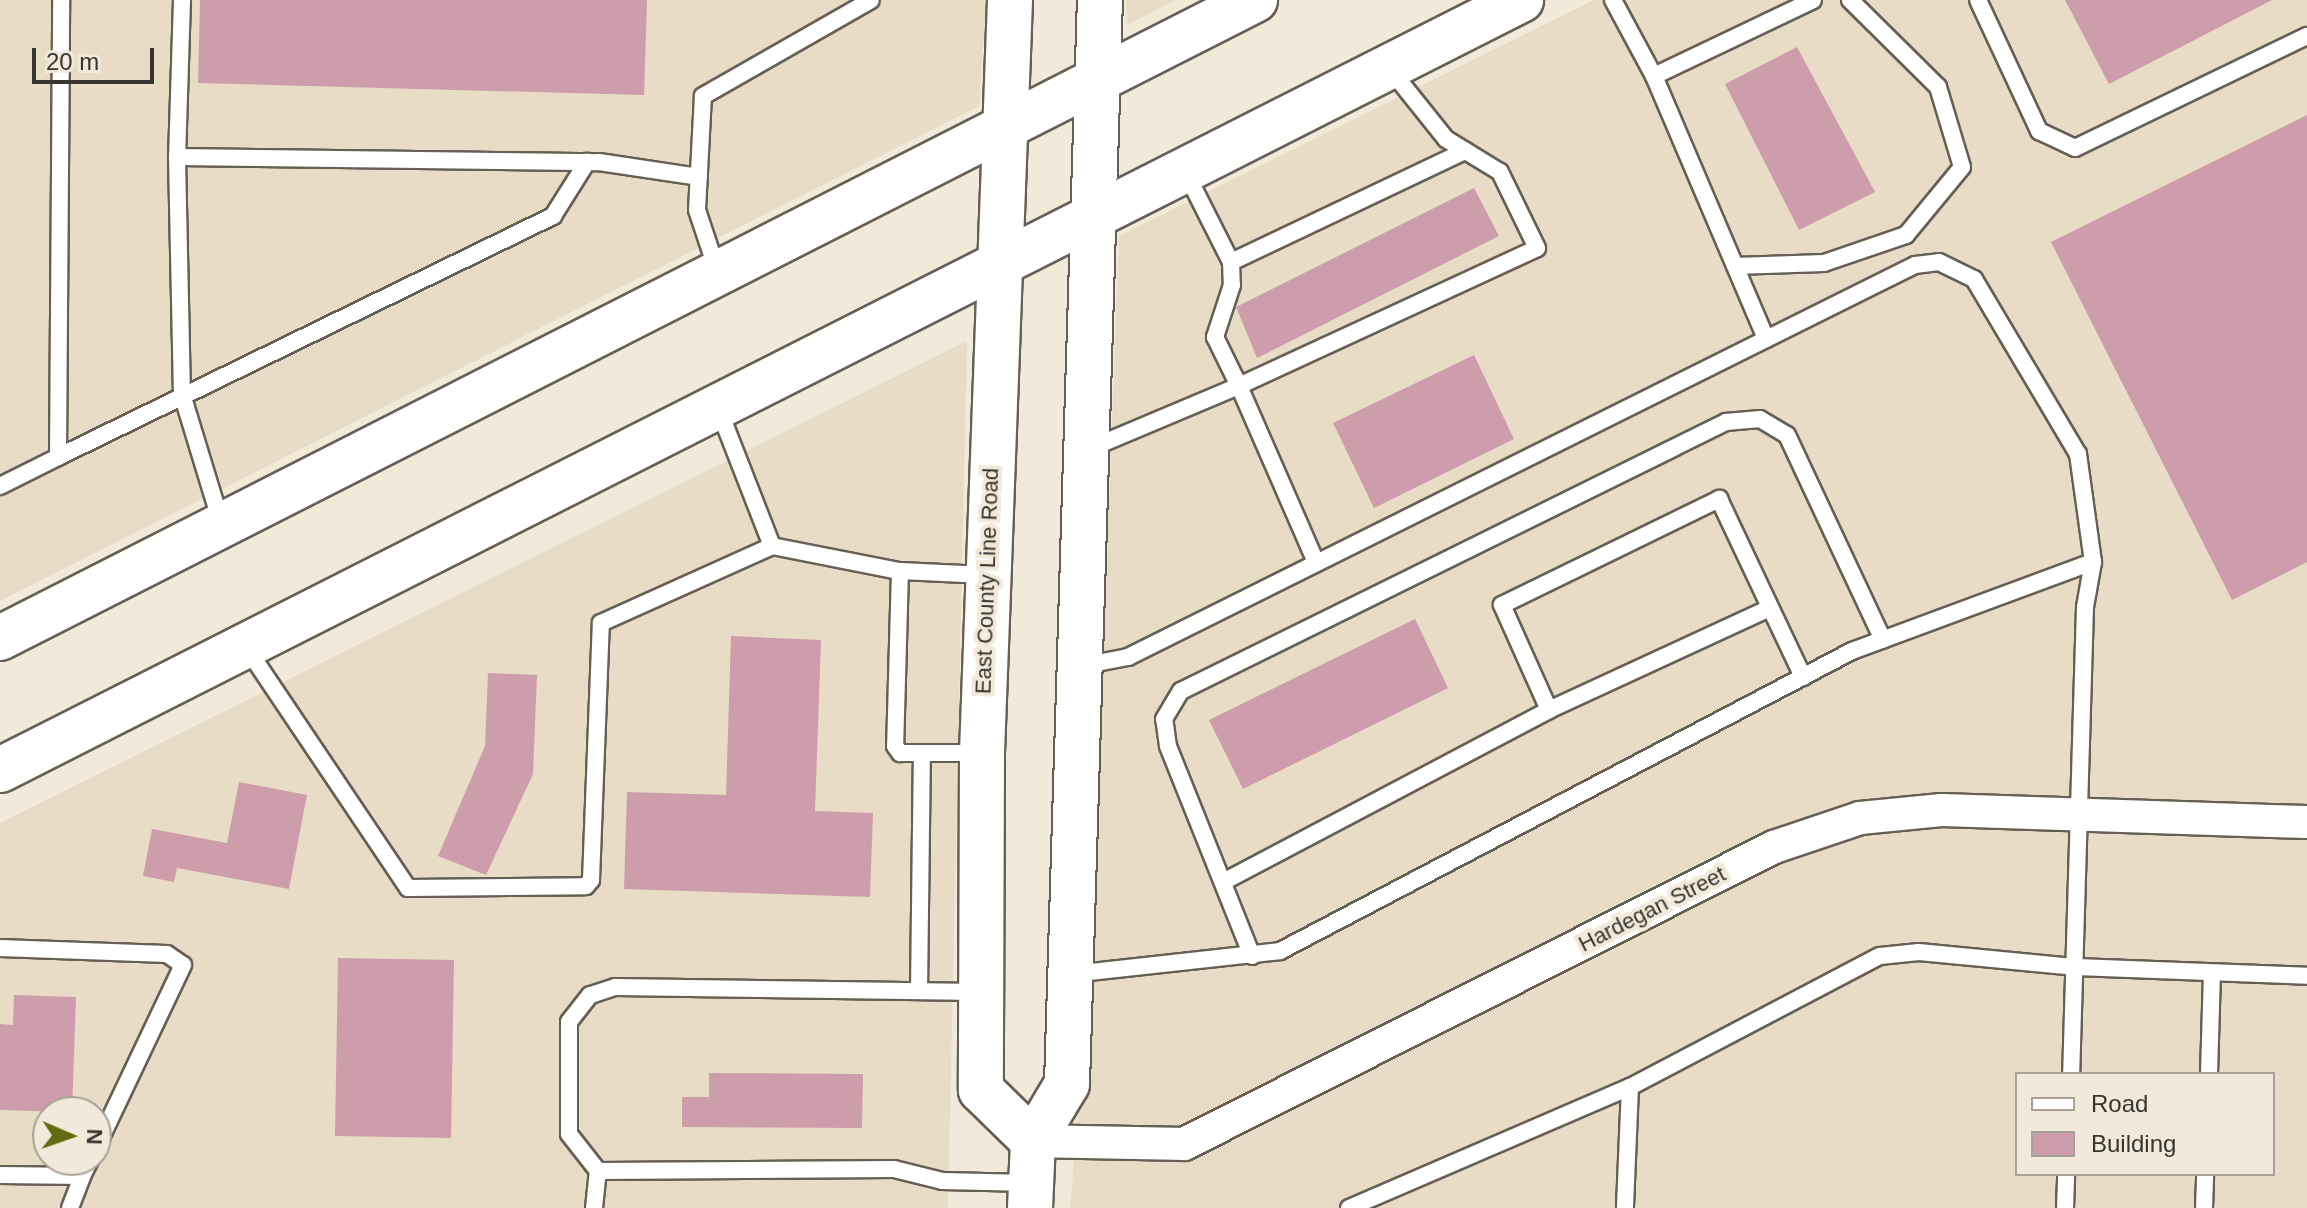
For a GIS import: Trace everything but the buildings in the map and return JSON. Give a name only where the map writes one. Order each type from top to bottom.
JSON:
[{"type":"main road","name":"East County Line Road","points":[[1010,0],[982,753],[981,1090],[1031,1178]]},
{"type":"main road","points":[[1031,1178],[1067,1084],[1076,667],[1100,0]]},
{"type":"main road","points":[[0,638],[1255,0]]},
{"type":"main road","points":[[0,770],[719,410],[1521,0]]},
{"type":"street","name":"Hardegan Street","points":[[1031,1178],[1184,1144],[1817,830],[1918,810],[2307,822]]},
{"type":"lane","points":[[58,457],[61,0]]},
{"type":"lane","points":[[182,0],[177,157],[182,394],[222,524]]},
{"type":"lane","points":[[717,271],[697,210],[703,96],[871,0]]},
{"type":"lane","points":[[1613,0],[1654,76],[1766,339]]},
{"type":"lane","points":[[1654,76],[1813,0]]},
{"type":"lane","points":[[1735,266],[1824,263],[1906,235],[1962,167],[1938,87],[1850,0]]},
{"type":"lane","points":[[1978,0],[2039,131],[2075,148],[2307,36]]},
{"type":"lane","points":[[1084,452],[1239,386],[1537,248],[1500,172],[1446,139],[1389,68]]},
{"type":"lane","points":[[1231,262],[1465,151]]},
{"type":"lane","points":[[177,157],[587,162],[699,177]]},
{"type":"lane","points":[[0,486],[182,394],[553,216],[587,162]]},
{"type":"lane","points":[[1185,172],[1231,262],[1232,285],[1215,337],[1316,562]]},
{"type":"lane","points":[[1076,667],[1128,657],[1915,265],[1939,262],[1974,279],[2078,454],[2093,562],[2085,607],[2082,815],[2071,1072]]},
{"type":"lane","points":[[719,410],[772,546]]},
{"type":"lane","points":[[1252,956],[1168,746],[1164,719],[1181,691],[1726,422],[1760,419],[1787,435],[1883,640]]},
{"type":"lane","points":[[1549,710],[1502,605],[1719,499],[1803,677]]},
{"type":"lane","points":[[246,647],[408,888],[586,886],[591,880],[601,623],[772,546],[900,571],[987,575]]},
{"type":"lane","points":[[1069,974],[1280,951],[1803,677],[1883,640],[2093,562]]},
{"type":"lane","points":[[900,571],[895,746],[900,753],[982,753]]},
{"type":"lane","points":[[1223,882],[1549,710],[1770,608]]},
{"type":"lane","points":[[919,991],[922,753]]},
{"type":"lane","points":[[0,948],[167,954],[183,965],[112,1114]]},
{"type":"lane","points":[[1349,1208],[1630,1087],[1880,956],[1919,952],[2076,967],[2307,976]]},
{"type":"lane","points":[[2209,1072],[2212,973]]},
{"type":"lane","points":[[594,1208],[598,1171],[569,1134],[569,1022],[590,995],[615,987],[981,992]]},
{"type":"lane","points":[[1625,1208],[1630,1087]]},
{"type":"lane","points":[[598,1171],[894,1169],[942,1181],[1031,1178]]},
{"type":"lane","points":[[0,1175],[32,1175]]},
{"type":"lane","points":[[70,1208],[82,1176]]},
{"type":"lane","points":[[2065,1208],[2066,1176]]},
{"type":"lane","points":[[2204,1208],[2205,1176]]},
{"type":"shaded area","points":[[0,0],[986,0],[979,106],[0,601]]},
{"type":"shaded area","points":[[1126,0],[1176,0],[1127,25]]},
{"type":"shaded area","points":[[1594,0],[2307,0],[2307,1208],[1070,1208],[1092,954],[1119,236]]},
{"type":"shaded area","points":[[967,341],[948,1208],[0,1208],[0,823]]}]
